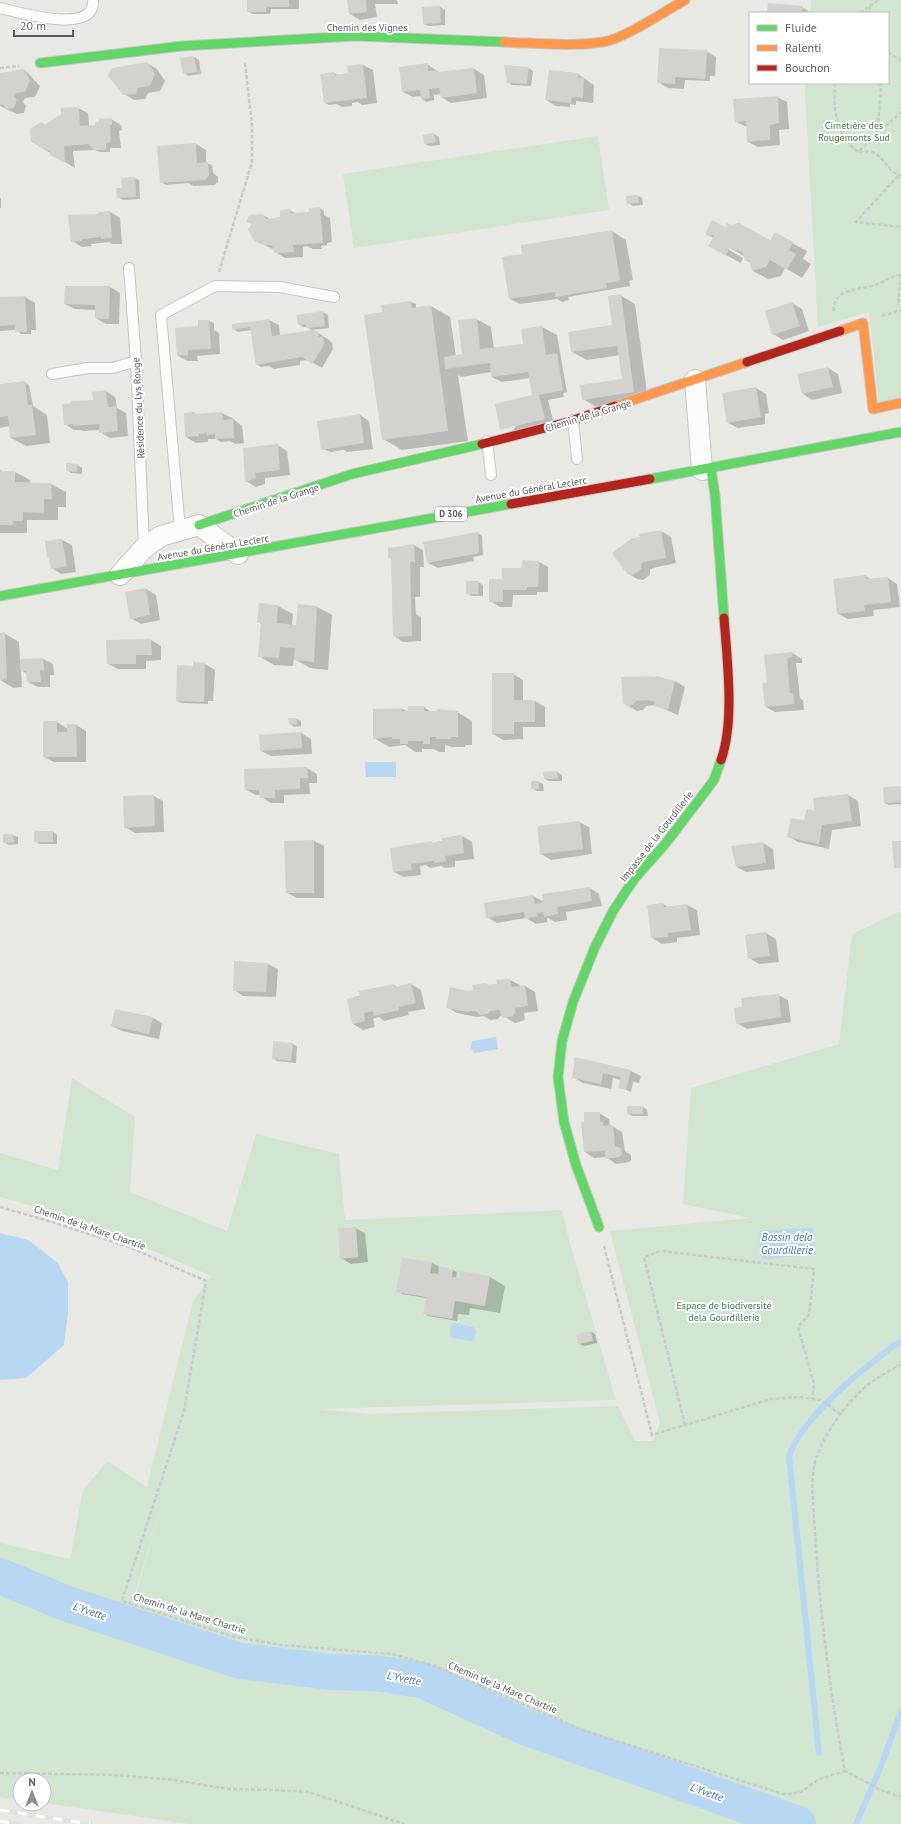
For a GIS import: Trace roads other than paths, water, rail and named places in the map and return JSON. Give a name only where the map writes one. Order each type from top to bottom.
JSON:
[{"type":"street","name":"Chemin des Vignes","points":[[40,63],[182,46],[356,36],[559,44],[604,42],[628,32],[685,0]]},
{"type":"street","name":"Chemin de la Grange","points":[[120,575],[144,548],[160,536],[199,525],[352,474],[572,416],[695,380],[862,323],[873,409],[901,403]]},
{"type":"street","points":[[695,380],[707,469]]},
{"type":"street","name":"Avenue du Général Leclerc","points":[[0,596],[707,469],[901,432]]},
{"type":"street","name":"Impasse de la Gourdillerie","points":[[599,1227],[576,1165],[564,1122],[558,1077],[562,1041],[572,1002],[595,947],[613,911],[635,878],[666,843],[714,780],[724,752],[728,721],[728,668],[715,495],[707,469]]},
{"type":"street","points":[[199,525],[238,554]]},
{"type":"lane","points":[[0,8],[40,18],[72,19],[91,12],[93,2]]},
{"type":"lane","name":"Résidence du Lys Rouge","points":[[130,268],[136,361],[144,548]]},
{"type":"lane","points":[[180,530],[160,315],[215,286],[280,287],[334,297]]},
{"type":"lane","points":[[52,374],[88,368],[114,368],[136,361]]},
{"type":"lane","points":[[572,416],[577,459]]},
{"type":"lane","points":[[487,438],[491,475]]},
{"type":"water","points":[[365,762],[396,762],[396,777],[366,777]]},
{"type":"water","points":[[496,1037],[498,1049],[474,1053],[471,1048],[472,1041]]},
{"type":"water","name":"Bassin dela Gourdillerie","points":[[813,1228],[815,1255],[761,1259],[759,1231]]},
{"type":"water","points":[[0,1233],[28,1240],[57,1262],[68,1282],[68,1313],[64,1345],[26,1378],[0,1380]]},
{"type":"water","points":[[455,1323],[473,1327],[476,1330],[475,1338],[472,1341],[452,1338],[450,1334],[451,1325]]},
{"type":"waterway","points":[[819,1753],[789,1456],[802,1432],[827,1402],[859,1373],[893,1346],[901,1342]]},
{"type":"waterway","name":"L'Yvette","points":[[0,1576],[65,1603],[240,1661],[331,1672],[375,1673],[422,1680],[525,1727],[798,1824]]},
{"type":"waterway","points":[[856,1824],[881,1766],[901,1711]]},
{"type":"railway","points":[[0,1810],[90,1824]]},
{"type":"railway","points":[[0,1821],[18,1824]]},
{"type":"park label","name":"Cimetière des Rougemonts Sud","points":[[854,130]]},
{"type":"park label","name":"Espace de biodiversité dela Gourdillerie","points":[[724,1310]]}]
